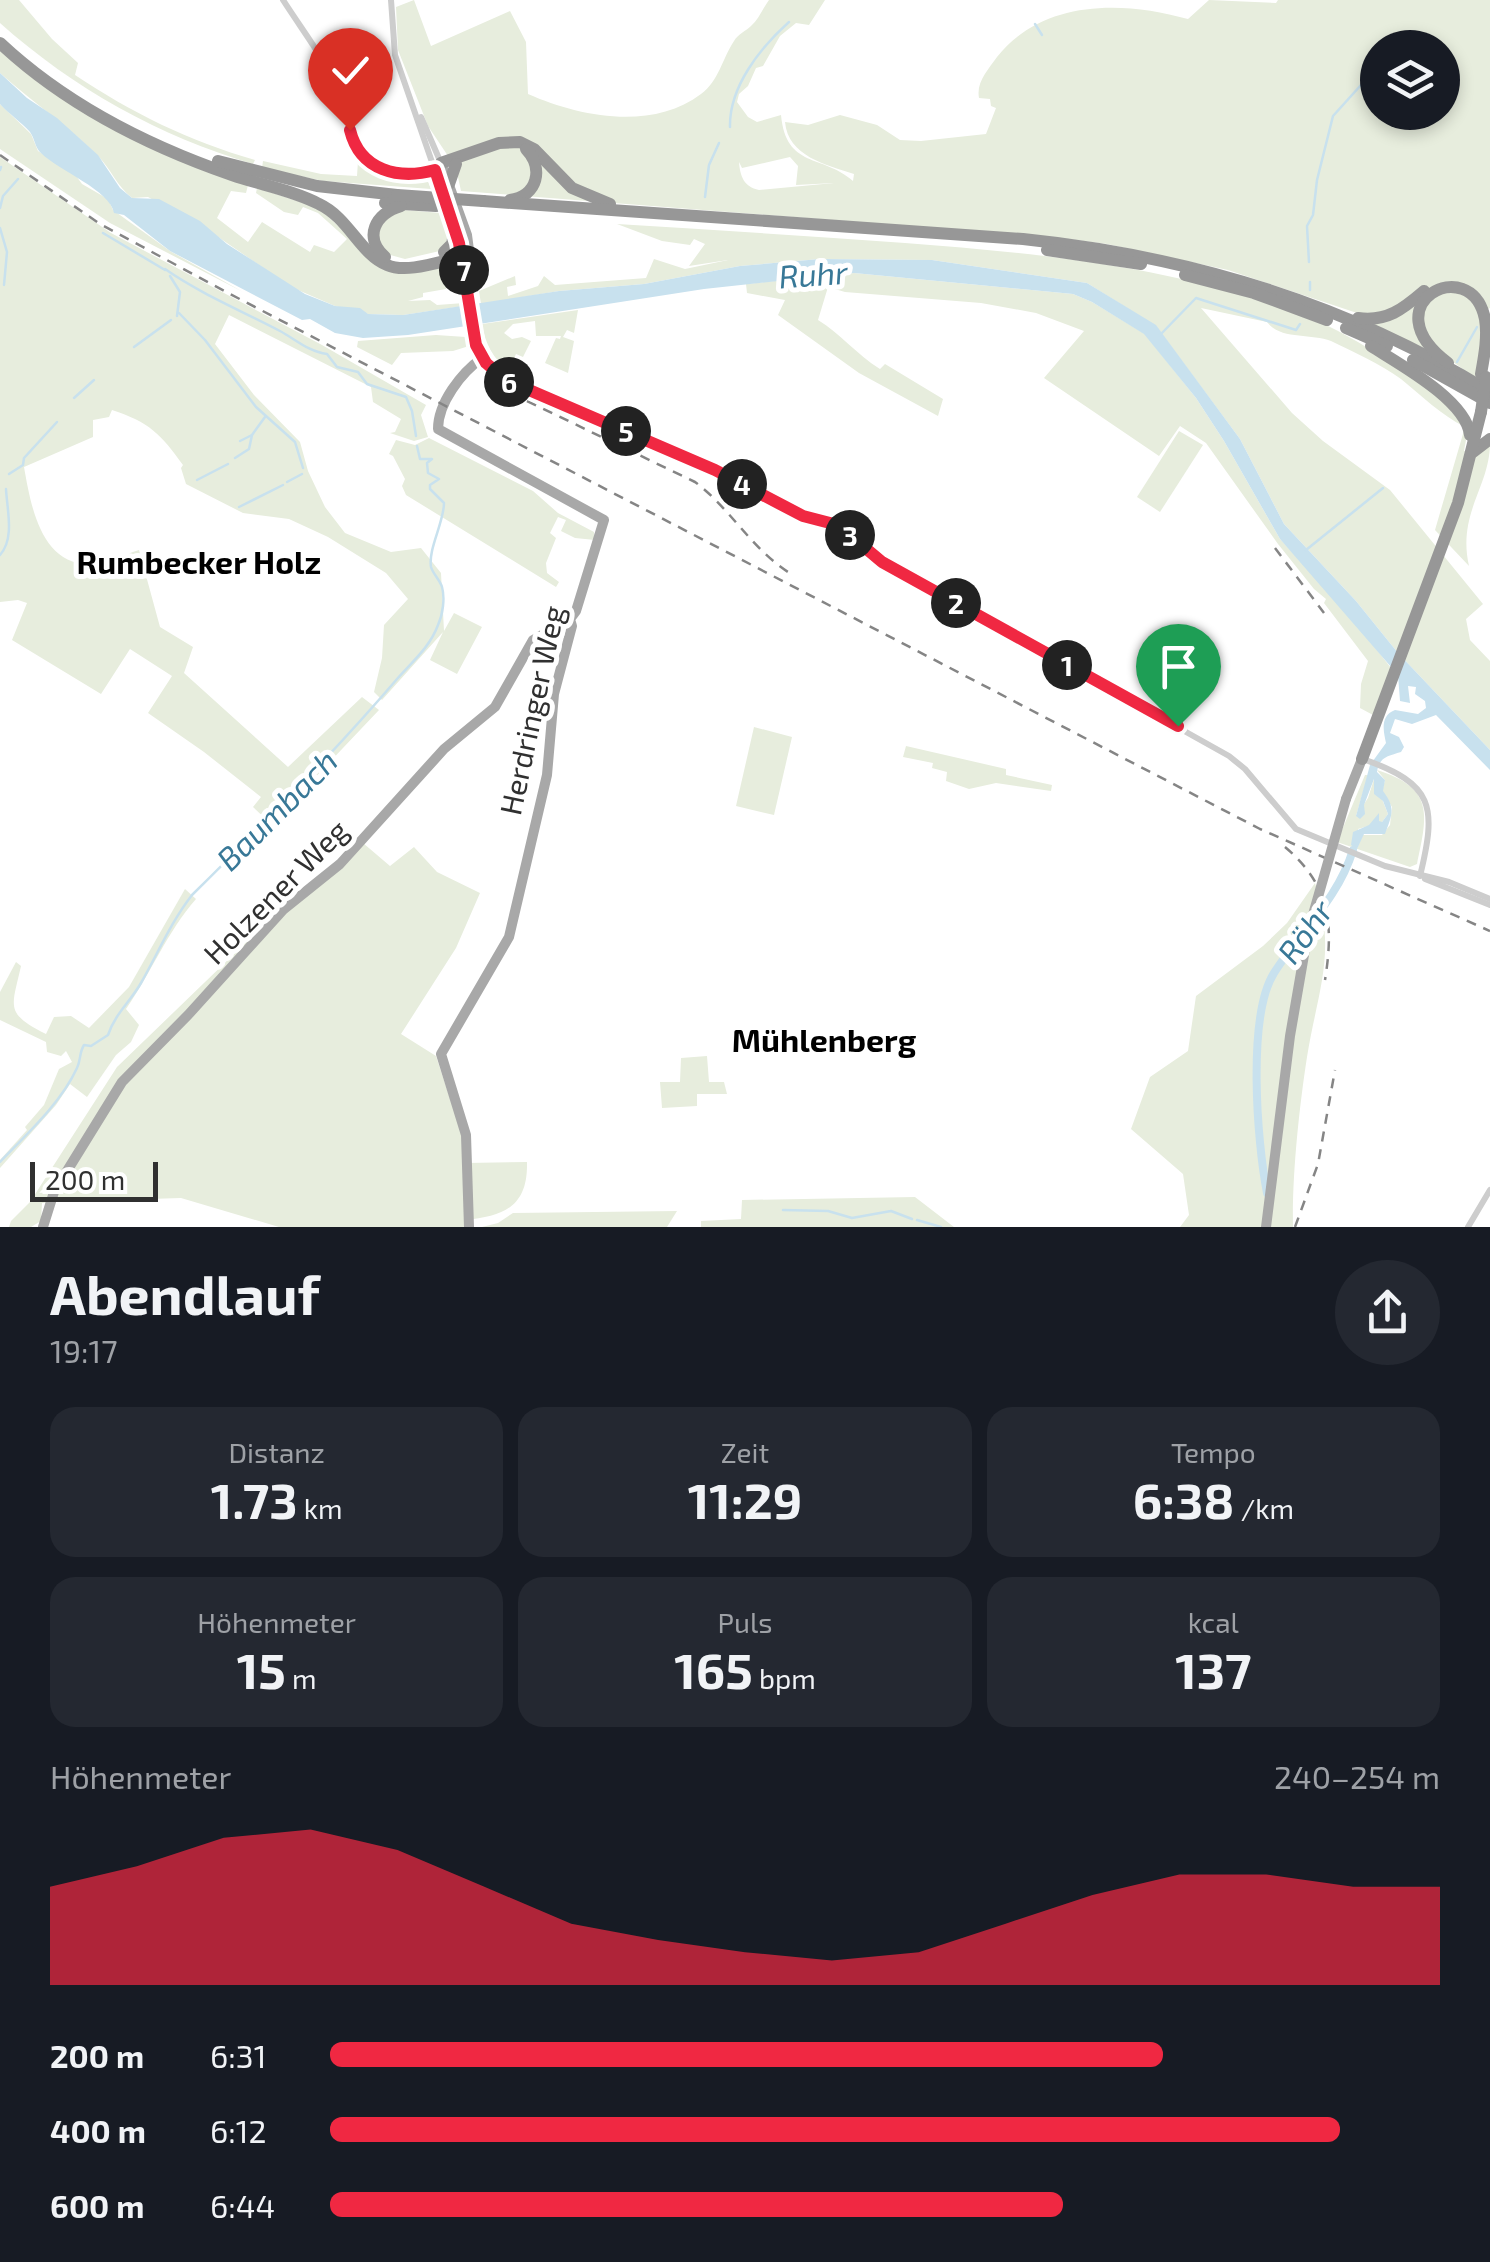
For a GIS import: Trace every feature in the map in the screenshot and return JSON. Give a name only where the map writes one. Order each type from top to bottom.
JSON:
[{"type":"highway","points":[[0,33],[91,101],[180,147],[264,175],[402,200]]},
{"type":"highway","points":[[0,43],[60,91],[112,123],[180,156],[330,210],[388,266],[404,268],[461,253]]},
{"type":"highway","points":[[441,160],[499,143],[520,142],[534,149],[566,182],[586,196],[661,213]]},
{"type":"highway","points":[[441,160],[506,145],[521,146],[530,152],[537,170],[534,186],[528,193],[485,204]]},
{"type":"highway","points":[[441,160],[450,184]]},
{"type":"highway","points":[[268,185],[336,197],[661,213],[1086,246],[1236,278],[1307,307],[1383,344],[1482,408]]},
{"type":"highway","points":[[402,200],[378,219],[373,234],[378,250],[398,262],[444,252],[461,253]]},
{"type":"highway","points":[[485,204],[1014,244],[1148,265],[1307,307],[1370,328],[1484,382]]},
{"type":"highway","points":[[444,252],[452,244],[454,228]]},
{"type":"highway","points":[[1307,307],[1315,302],[1361,318],[1382,318],[1398,312],[1428,288],[1450,281],[1476,291],[1490,318]]},
{"type":"highway","points":[[1362,759],[1446,534],[1473,452],[1482,408],[1484,382],[1486,324],[1479,304],[1458,287],[1434,290],[1424,298],[1418,313],[1421,336],[1433,351],[1484,382]]},
{"type":"highway","points":[[1307,307],[1418,376],[1464,416],[1470,435]]},
{"type":"highway","points":[[1484,382],[1490,348]]},
{"type":"highway","points":[[1446,534],[1470,435],[1482,408]]},
{"type":"highway","points":[[1473,452],[1490,439]]},
{"type":"main road","points":[[441,160],[485,357]]},
{"type":"main road","points":[[450,184],[468,241],[472,299]]},
{"type":"main road","name":"Herdringer Weg","points":[[469,1227],[466,1135],[442,1054],[501,955],[516,913],[546,775],[554,694],[572,626],[570,620],[604,520],[441,432],[438,419],[460,378],[485,357]]},
{"type":"main road","name":"Holzener Weg","points":[[45,1226],[54,1192],[122,1082],[284,909],[340,864],[444,749],[495,707],[534,640],[570,620]]},
{"type":"main road","points":[[1266,1227],[1298,984],[1321,881],[1362,759]]},
{"type":"street","points":[[283,0],[341,93],[357,150],[373,166],[400,174],[441,160]]},
{"type":"street","points":[[391,0],[394,49],[441,160]]},
{"type":"street","points":[[400,174],[441,160]]},
{"type":"street","points":[[417,169],[424,161],[441,160]]},
{"type":"street","points":[[485,357],[520,386],[715,470],[803,516],[830,523],[834,532],[844,530],[882,562],[1229,756],[1245,769],[1292,826],[1361,856],[1449,882],[1490,902]]},
{"type":"street","points":[[1362,759],[1403,775],[1419,789],[1428,812],[1420,876]]},
{"type":"street","points":[[1356,774],[1378,764]]},
{"type":"street","points":[[1468,1227],[1490,1190]]},
{"type":"green space","points":[[0,0],[19,0],[78,63],[75,75],[162,125],[255,160],[253,164],[151,124],[88,89],[0,23]]},
{"type":"green space","points":[[414,0],[431,46],[510,11],[526,42],[528,94],[593,114],[638,116],[682,106],[707,89],[736,39],[754,23],[769,0],[825,0],[809,25],[796,23],[780,36],[737,102],[757,122],[781,115],[784,132],[798,152],[853,181],[854,174],[821,163],[801,151],[788,134],[785,122],[808,125],[840,115],[877,125],[900,140],[986,134],[996,108],[991,106],[990,99],[979,98],[984,76],[1015,38],[1060,15],[1110,8],[1188,19],[1209,0],[1490,0],[1490,308],[1480,313],[1483,327],[1478,380],[1438,351],[1433,356],[1370,324],[1369,317],[1228,270],[1107,244],[461,191],[456,168],[428,126],[398,50],[396,7]],"holes":[[[790,157],[798,166],[796,185],[834,183],[759,190],[746,184],[739,162],[742,168]]]},
{"type":"green space","points":[[0,48],[60,95],[248,185],[246,193],[231,191],[217,218],[248,242],[262,222],[310,252],[314,245],[334,252],[347,239],[318,213],[303,207],[298,215],[284,212],[256,193],[257,188],[319,208],[386,271],[452,264],[461,284],[447,285],[446,289],[423,293],[423,297],[408,301],[464,306],[403,315],[368,314],[335,306],[291,287],[208,230],[148,197],[132,198],[103,161],[0,73]]},
{"type":"green space","points":[[0,104],[31,134],[38,151],[108,199],[113,210],[170,251],[243,292],[110,223],[0,149]]},
{"type":"green space","points":[[0,157],[111,233],[426,405],[421,415],[428,437],[414,441],[390,433],[395,432],[401,419],[373,402],[371,387],[229,315],[215,344],[254,395],[300,442],[325,507],[345,533],[391,552],[421,548],[441,573],[444,631],[454,613],[482,627],[457,674],[430,660],[443,632],[382,700],[374,692],[384,625],[408,599],[386,573],[328,537],[289,519],[243,513],[186,484],[183,465],[161,437],[136,419],[112,410],[109,417],[93,420],[93,437],[24,467],[35,516],[50,545],[76,563],[94,564],[139,550],[160,627],[193,647],[184,673],[288,767],[362,697],[379,710],[271,824],[253,807],[261,797],[148,713],[172,676],[130,649],[101,694],[12,640],[27,603],[0,602]]},
{"type":"green space","points":[[263,161],[321,174],[357,176],[358,161],[391,176],[427,179],[431,189],[323,181],[262,168]]},
{"type":"green space","points":[[404,210],[441,213],[448,235],[444,250],[405,259],[383,253],[375,237],[387,215]]},
{"type":"green space","points":[[617,224],[959,247],[1120,267],[1226,290],[1278,306],[1328,326],[1368,348],[1457,411],[1463,420],[1467,431],[1464,451],[1477,453],[1490,443],[1489,459],[1467,531],[1469,566],[1435,530],[1465,427],[1401,379],[1331,341],[1288,334],[1267,322],[1201,308],[1292,413],[1390,490],[1483,604],[1466,619],[1470,640],[1490,661],[1490,750],[1284,524],[1240,439],[1156,326],[1087,283],[932,260],[820,259],[740,266],[644,284],[559,291],[481,304],[479,291],[515,276],[516,285],[507,287],[508,296],[538,286],[544,276],[555,285],[646,278],[654,259],[685,269],[728,260],[689,266],[705,244],[694,239],[690,245],[662,241]]},
{"type":"green space","points":[[854,273],[1073,294],[1145,334],[1196,398],[1280,539],[1345,609],[1391,668],[1373,715],[1360,708],[1361,684],[1368,661],[1324,603],[1326,599],[1278,544],[1206,443],[1180,426],[1159,456],[1044,378],[1084,331],[1036,313],[981,303],[845,292],[828,287],[818,320],[880,369],[885,364],[943,399],[938,416],[859,373],[778,315],[785,300],[747,293],[746,284]]},
{"type":"green space","points":[[578,310],[574,333],[567,330],[563,337],[574,341],[568,373],[545,363],[556,338],[561,336],[536,336],[535,321],[513,324],[504,333],[512,339],[522,337],[531,341],[523,357],[516,354],[508,372],[485,338],[482,324]]},
{"type":"green space","points":[[436,335],[466,337],[469,346],[453,351],[401,353],[392,365],[357,347],[358,341]]},
{"type":"green space","points":[[1179,431],[1203,445],[1160,512],[1137,497]]},
{"type":"green space","points":[[429,438],[533,491],[558,513],[594,532],[595,540],[575,538],[561,531],[566,520],[558,517],[550,533],[556,538],[546,563],[547,573],[559,582],[556,587],[406,495],[402,486],[405,479],[389,454],[396,440],[415,445]]},
{"type":"green space","points":[[754,727],[792,737],[774,815],[736,806]]},
{"type":"green space","points":[[906,746],[1006,769],[1006,775],[1052,785],[1051,791],[996,783],[969,789],[946,781],[947,772],[932,768],[933,763],[903,757]]},
{"type":"green space","points":[[1377,770],[1409,785],[1423,805],[1421,846],[1417,864],[1410,867],[1337,842],[1365,775],[1356,816],[1374,779],[1388,814],[1382,822],[1358,829],[1357,848],[1363,835],[1382,835],[1390,825],[1392,807],[1382,791],[1385,780]]},
{"type":"green space","points":[[363,843],[390,866],[414,847],[437,872],[480,893],[456,948],[401,1034],[436,1056],[461,1132],[466,1163],[527,1162],[518,1199],[492,1215],[465,1220],[465,1227],[279,1227],[181,1198],[42,1203],[41,1221],[31,1227],[9,1227],[30,1202],[117,1067],[289,901]]},
{"type":"green space","points":[[1315,883],[1325,930],[1325,951],[1301,1098],[1293,1227],[1180,1227],[1189,1215],[1183,1174],[1131,1129],[1150,1077],[1188,1051],[1196,996],[1263,946],[1287,923]]},
{"type":"green space","points":[[185,889],[196,899],[126,1009],[139,1025],[131,1042],[116,1055],[87,1097],[70,1084],[0,1168],[0,1160],[44,1105],[59,1069],[72,1062],[66,1051],[61,1056],[47,1052],[46,1042],[0,1020],[0,992],[16,962],[21,966],[14,1008],[23,1020],[46,1034],[54,1017],[71,1016],[89,1028],[129,987]]},
{"type":"green space","points":[[707,1056],[709,1082],[724,1082],[727,1094],[697,1094],[697,1106],[662,1108],[660,1082],[680,1082],[681,1058]]},
{"type":"green space","points":[[915,1197],[954,1227],[701,1227],[701,1221],[741,1219],[742,1200]]},
{"type":"green space","points":[[677,1211],[667,1227],[482,1227],[513,1213]]},
{"type":"water","name":"Ruhr","points":[[0,73],[98,155],[120,188],[132,198],[159,199],[200,221],[227,244],[305,294],[335,306],[360,308],[368,314],[403,315],[559,291],[644,284],[740,266],[820,259],[932,260],[1087,283],[1156,325],[1240,439],[1284,524],[1490,750],[1490,770],[1436,715],[1412,724],[1395,719],[1390,733],[1399,737],[1404,747],[1382,760],[1377,772],[1385,780],[1383,791],[1391,807],[1385,834],[1364,834],[1357,849],[1351,845],[1353,832],[1369,825],[1379,813],[1382,822],[1388,814],[1383,801],[1374,794],[1374,779],[1364,805],[1365,814],[1360,819],[1356,816],[1370,765],[1386,743],[1387,716],[1395,710],[1418,714],[1426,708],[1425,701],[1415,694],[1416,687],[1408,686],[1410,703],[1400,701],[1398,675],[1280,539],[1196,398],[1144,334],[1092,302],[1073,294],[854,273],[704,289],[408,335],[363,338],[335,333],[310,319],[302,320],[170,251],[124,215],[114,213],[103,196],[41,153],[30,132],[0,104]]},
{"type":"waterway","points":[[730,127],[735,97],[748,69],[789,22]]},
{"type":"waterway","points":[[1035,24],[1042,35]]},
{"type":"waterway","points":[[1309,262],[1307,226],[1313,215],[1317,180],[1333,116],[1360,86]]},
{"type":"waterway","points":[[705,197],[709,165],[719,143]]},
{"type":"waterway","points":[[0,208],[3,196],[18,179]]},
{"type":"waterway","points":[[0,228],[7,252],[4,285]]},
{"type":"waterway","name":"Baumbach","points":[[103,233],[165,270]]},
{"type":"waterway","name":"Baumbach","points":[[165,269],[308,348],[327,354],[337,367],[358,372],[367,384],[406,397],[416,436]]},
{"type":"waterway","name":"Baumbach","points":[[170,276],[180,292],[177,316]]},
{"type":"waterway","points":[[1310,282],[1310,290]]},
{"type":"waterway","points":[[1160,335],[1196,298],[1296,330],[1300,324]]},
{"type":"waterway","points":[[179,313],[205,340],[256,407],[295,442],[303,468]]},
{"type":"waterway","points":[[134,347],[171,320]]},
{"type":"waterway","points":[[1457,362],[1477,327]]},
{"type":"waterway","points":[[74,398],[94,380]]},
{"type":"waterway","points":[[235,458],[249,449],[252,435],[265,417]]},
{"type":"waterway","points":[[9,474],[23,465],[24,458],[57,422]]},
{"type":"waterway","points":[[240,441],[252,435]]},
{"type":"waterway","name":"Baumbach","points":[[0,1162],[62,1094],[77,1068],[84,1045],[91,1046],[108,1035],[192,895],[323,762],[430,640],[443,606],[442,587],[431,560],[444,503],[430,489],[439,479],[428,473],[427,463],[432,459],[420,459],[417,446]]},
{"type":"waterway","points":[[197,480],[228,464]]},
{"type":"waterway","points":[[287,482],[302,474]]},
{"type":"waterway","points":[[239,507],[283,485]]},
{"type":"waterway","points":[[1306,550],[1383,488]]},
{"type":"waterway","points":[[0,555],[9,532],[6,489]]},
{"type":"waterway","name":"Röhr","points":[[1267,1193],[1257,1080],[1260,1018],[1266,993],[1274,973],[1338,884],[1353,850]]},
{"type":"waterway","points":[[783,1210],[828,1211],[852,1218],[891,1211],[912,1219]]},
{"type":"waterway","points":[[917,1220],[941,1227]]},
{"type":"railway","points":[[0,155],[100,224],[230,294],[1260,829],[1490,931]]},
{"type":"railway","points":[[527,401],[695,482],[788,572]]},
{"type":"railway","points":[[1275,548],[1324,613]]},
{"type":"railway","points":[[1285,847],[1312,876],[1325,907],[1329,941],[1325,980]]},
{"type":"railway","points":[[1295,1227],[1318,1164],[1335,1070]]},
{"type":"district","name":"Rumbecker Holz","points":[[199,561]]},
{"type":"district","name":"Mühlenberg","points":[[824,1039]]},
{"type":"route","points":[[350,130],[360,154],[373,166],[395,174],[435,170],[459,243],[476,345],[486,363],[506,380],[715,470],[803,516],[830,523],[834,532],[844,530],[882,562],[1178,726]]}]
